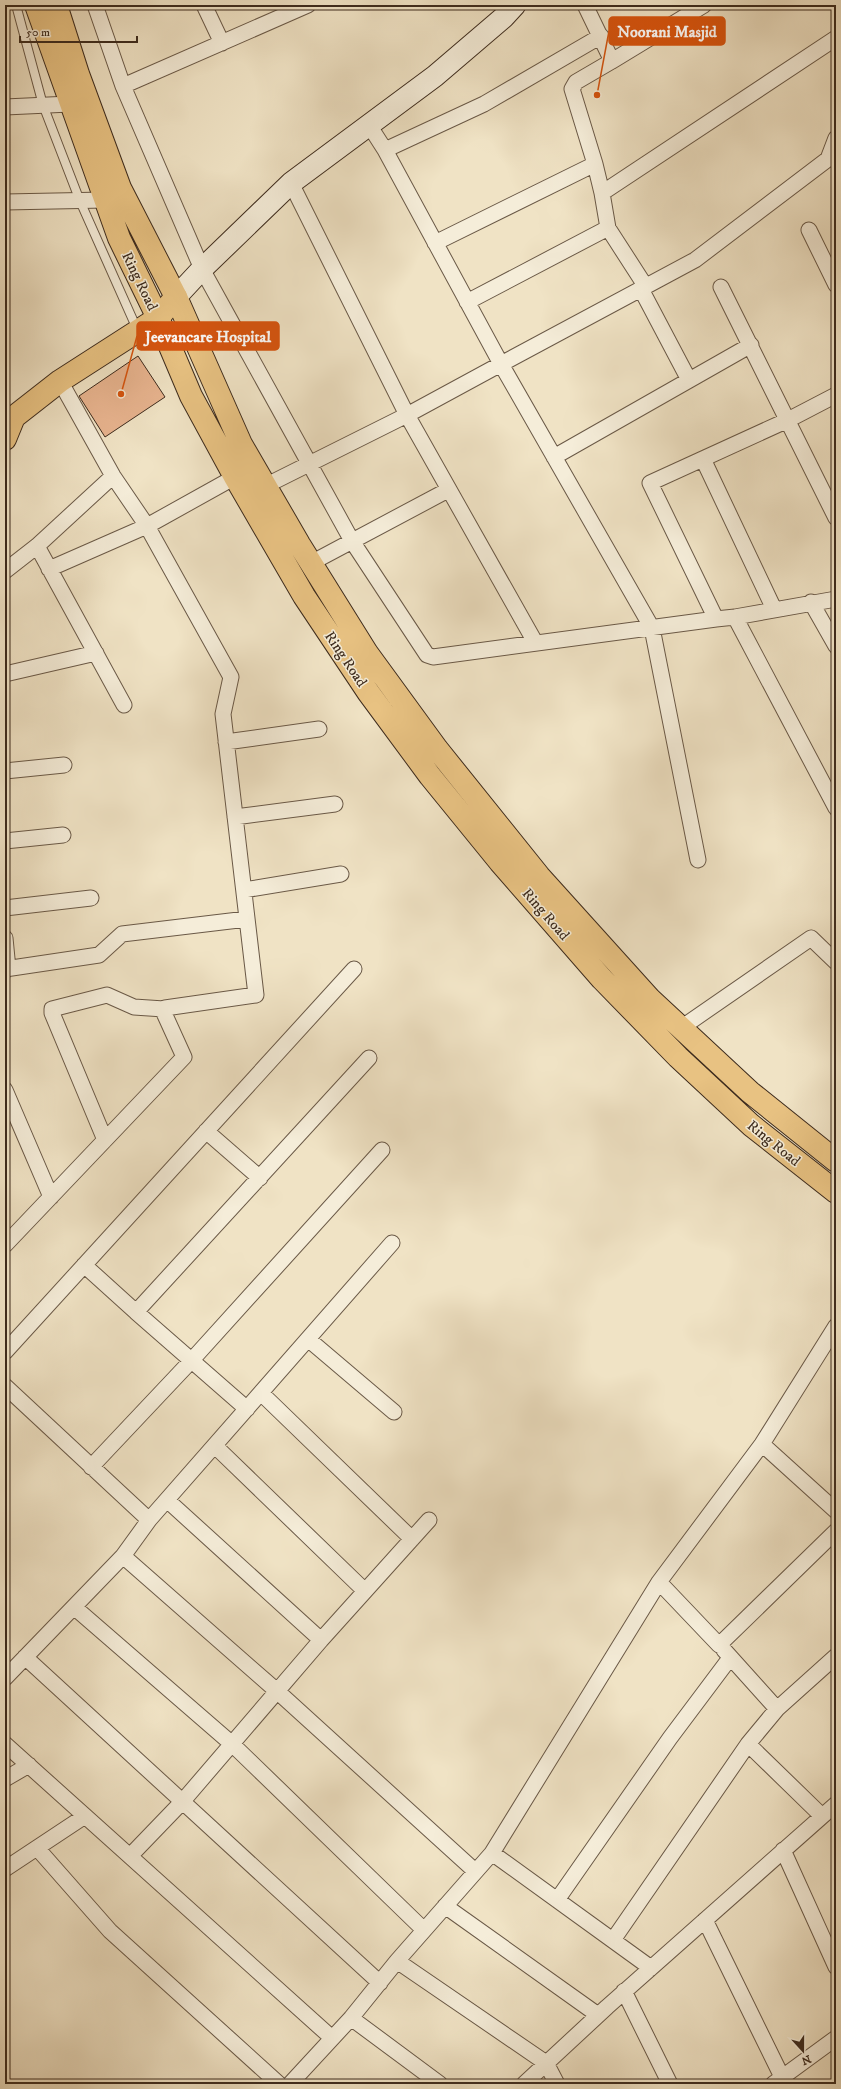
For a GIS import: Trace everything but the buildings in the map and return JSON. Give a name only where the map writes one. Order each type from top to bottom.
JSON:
[{"type":"main road","name":"Ring Road","points":[[36,5],[119,238],[158,318],[190,396],[304,596],[368,692],[430,776],[500,862],[602,979],[678,1057],[751,1125],[836,1192]]},
{"type":"main road","name":"Ring Road","points":[[56,5],[78,74],[120,188],[176,297],[241,444],[311,563],[367,653],[442,755],[539,876],[650,999],[750,1092],[836,1161]]},
{"type":"main road","points":[[5,440],[10,418],[60,381],[158,318],[202,269],[291,184],[435,76],[506,9]]},
{"type":"street","points":[[95,5],[123,86],[202,269],[352,541],[427,655],[433,657],[716,618],[735,617],[811,602],[836,599]]},
{"type":"street","points":[[204,5],[222,43]]},
{"type":"street","points":[[123,86],[222,43],[292,8],[308,5]]},
{"type":"street","points":[[584,5],[601,36],[612,62]]},
{"type":"street","points":[[688,380],[644,288],[608,228],[595,164],[572,89],[576,82],[612,62],[704,5]]},
{"type":"street","points":[[385,150],[484,104],[601,36]]},
{"type":"street","points":[[602,193],[836,38]]},
{"type":"street","points":[[5,107],[70,104]]},
{"type":"street","points":[[369,125],[385,150],[501,364],[652,628],[698,860]]},
{"type":"street","points":[[265,486],[308,463],[407,416],[695,260],[828,159],[836,138]]},
{"type":"street","points":[[435,243],[595,164]]},
{"type":"street","points":[[291,184],[407,416],[535,642]]},
{"type":"street","points":[[5,202],[105,200]]},
{"type":"street","points":[[467,302],[608,228]]},
{"type":"street","points":[[809,230],[836,285]]},
{"type":"street","points":[[721,287],[836,518]]},
{"type":"street","points":[[554,457],[751,345]]},
{"type":"street","points":[[60,381],[113,476],[146,526],[231,677],[223,714],[256,995],[166,1007],[164,1009],[134,1007],[107,995],[52,1009],[52,1013],[105,1140]]},
{"type":"street","points":[[716,618],[650,483],[788,420],[836,395]]},
{"type":"street","points":[[703,459],[774,609]]},
{"type":"street","points":[[5,571],[37,546],[113,476]]},
{"type":"street","points":[[49,569],[146,526],[235,477]]},
{"type":"street","points":[[311,563],[448,490]]},
{"type":"street","points":[[37,546],[124,705]]},
{"type":"street","points":[[811,602],[836,646]]},
{"type":"street","points":[[735,617],[836,808]]},
{"type":"street","points":[[5,674],[96,653]]},
{"type":"street","points":[[226,742],[319,728]]},
{"type":"street","points":[[5,771],[64,765]]},
{"type":"street","points":[[235,817],[335,804]]},
{"type":"street","points":[[5,841],[63,835]]},
{"type":"street","points":[[244,890],[341,874]]},
{"type":"street","points":[[5,908],[91,898]]},
{"type":"street","points":[[5,938],[7,969],[100,955],[122,934],[247,919]]},
{"type":"street","points":[[681,1028],[811,938],[836,962]]},
{"type":"street","points":[[5,1352],[354,969]]},
{"type":"street","points":[[5,1245],[184,1057],[164,1013],[164,1009]]},
{"type":"street","points":[[136,1312],[369,1058]]},
{"type":"street","points":[[5,1090],[51,1197]]},
{"type":"street","points":[[206,1131],[260,1178]]},
{"type":"street","points":[[91,1467],[191,1360],[382,1150]]},
{"type":"street","points":[[5,1678],[123,1556],[149,1520],[392,1243]]},
{"type":"street","points":[[84,1265],[247,1409]]},
{"type":"street","points":[[290,2084],[352,2018],[397,1961],[492,1853],[659,1582],[762,1444],[836,1326]]},
{"type":"street","points":[[308,1339],[394,1412]]},
{"type":"street","points":[[5,1386],[149,1520]]},
{"type":"street","points":[[261,1393],[412,1539]]},
{"type":"street","points":[[762,1444],[836,1511]]},
{"type":"street","points":[[215,1446],[366,1590]]},
{"type":"street","points":[[167,1500],[321,1640]]},
{"type":"street","points":[[130,1856],[182,1802],[278,1692],[321,1640],[429,1520]]},
{"type":"street","points":[[719,1645],[836,1531]]},
{"type":"street","points":[[123,1556],[278,1692],[475,1871]]},
{"type":"street","points":[[659,1582],[777,1709]]},
{"type":"street","points":[[74,1607],[232,1744],[424,1930]]},
{"type":"street","points":[[613,1940],[748,1744],[777,1709],[836,1656]]},
{"type":"street","points":[[25,1657],[380,1983]]},
{"type":"street","points":[[558,1900],[670,1738],[730,1658]]},
{"type":"street","points":[[5,1744],[332,2038]]},
{"type":"street","points":[[748,1744],[822,1816]]},
{"type":"street","points":[[5,1779],[29,1765]]},
{"type":"street","points":[[524,2084],[624,1991],[836,1804]]},
{"type":"street","points":[[5,1869],[86,1816]]},
{"type":"street","points":[[37,1848],[110,1931],[279,2084]]},
{"type":"street","points":[[783,1850],[836,1967]]},
{"type":"street","points":[[492,1853],[651,1968]]},
{"type":"street","points":[[445,1906],[598,2015]]},
{"type":"street","points":[[705,1920],[778,2081],[836,2038]]},
{"type":"street","points":[[397,1961],[546,2063],[556,2084]]},
{"type":"street","points":[[624,1991],[670,2084]]},
{"type":"street","points":[[352,2018],[440,2084]]},
{"type":"lane","points":[[16,5],[43,105],[80,200],[138,330]]},
{"type":"place","name":"Noorani Masjid","points":[[597,95]]},
{"type":"place","name":"Jeevancare Hospital","points":[[121,394]]}]
